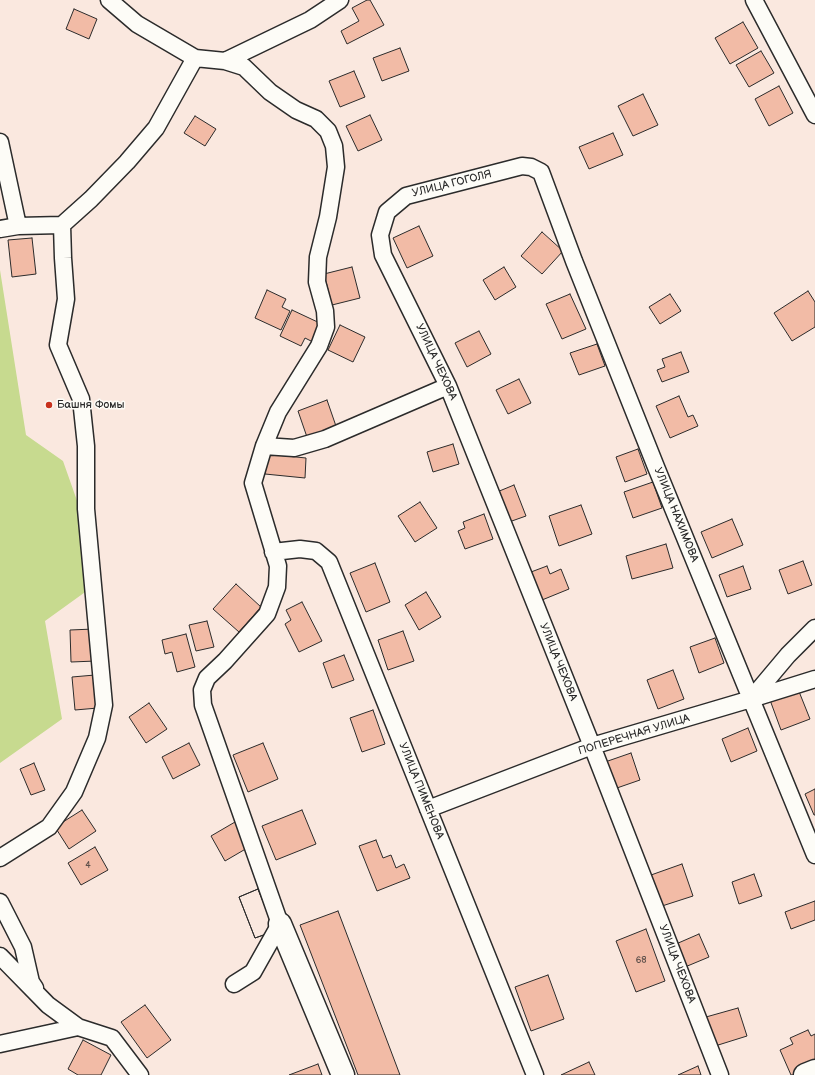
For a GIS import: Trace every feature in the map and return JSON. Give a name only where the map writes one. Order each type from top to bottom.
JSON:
[{"type":"street","points":[[109,0],[137,24],[195,58],[225,61],[244,67],[270,92],[296,110],[316,119],[328,130],[334,146],[336,166],[328,218],[318,257],[317,282],[325,311],[326,327],[319,346],[278,412],[264,446],[253,483],[278,566],[277,587],[267,614],[225,662],[207,678],[202,690],[203,705],[280,924],[343,1075]]},
{"type":"street","points":[[225,61],[310,20],[340,0]]},
{"type":"street","points":[[754,0],[815,115]]},
{"type":"street","points":[[0,229],[18,226],[62,225],[91,199],[127,162],[156,128],[195,58]]},
{"type":"street","points":[[0,142],[18,226]]},
{"type":"street","name":"УЛИЦА ГОГОЛЯ","points":[[383,255],[380,235],[387,212],[406,196],[522,166],[531,167],[541,172]]},
{"type":"street","name":"УЛИЦА НАХИМОВА","points":[[541,172],[574,261],[815,855]]},
{"type":"street","points":[[0,858],[49,827],[74,792],[96,738],[104,705],[86,509],[86,446],[82,399],[58,345],[66,299],[62,225]]},
{"type":"street","name":"УЛИЦА ЧЕХОВА","points":[[383,255],[448,386],[592,746],[720,1075]]},
{"type":"street","points":[[264,446],[294,448],[325,439],[448,386]]},
{"type":"street","name":"УЛИЦА ПИМЕНОВА","points":[[273,552],[300,549],[316,551],[329,562],[535,1075]]},
{"type":"street","points":[[751,699],[788,655],[815,628]]},
{"type":"street","name":"ПОПЕРЕЧНАЯ УЛИЦА","points":[[428,809],[592,746],[815,679]]},
{"type":"street","points":[[0,902],[23,947],[31,982],[48,1005]]},
{"type":"street","points":[[234,984],[253,972],[280,924]]},
{"type":"street","points":[[0,956],[48,1005],[78,1027],[112,1038],[140,1075]]},
{"type":"street","points":[[0,1044],[78,1027]]},
{"type":"street","points":[[805,1075],[815,1071]]},
{"type":"green space","points":[[0,270],[26,435],[63,461],[81,512],[88,590],[45,621],[62,719],[0,763]]},
{"type":"building","points":[[367,0],[370,0],[384,25],[347,44],[341,31],[359,21],[352,8]]},
{"type":"building","points":[[74,9],[97,19],[89,39],[66,29]]},
{"type":"building","points":[[743,22],[758,48],[730,64],[715,38]]},
{"type":"building","points":[[400,48],[409,71],[382,81],[373,58]]},
{"type":"building","points":[[761,51],[774,73],[749,87],[736,65]]},
{"type":"building","points":[[354,71],[365,97],[340,107],[329,81]]},
{"type":"building","points":[[779,86],[793,113],[769,126],[755,99]]},
{"type":"building","points":[[643,94],[658,125],[633,136],[618,106]]},
{"type":"building","points":[[370,115],[382,140],[358,151],[346,126]]},
{"type":"building","points":[[195,116],[216,129],[205,146],[184,133]]},
{"type":"building","points":[[613,133],[623,155],[589,169],[579,147]]},
{"type":"building","points":[[419,226],[433,256],[407,268],[393,238]]},
{"type":"building","points":[[542,232],[563,251],[542,274],[521,256]]},
{"type":"building","points":[[32,238],[36,274],[12,277],[8,240]]},
{"type":"building","points":[[352,267],[360,298],[332,305],[324,274]]},
{"type":"building","points":[[504,267],[516,287],[495,300],[483,280]]},
{"type":"building","points":[[267,290],[286,299],[282,307],[290,311],[281,330],[255,318]]},
{"type":"building","points":[[808,291],[815,302],[815,327],[792,341],[774,313]]},
{"type":"building","points":[[570,294],[586,329],[562,339],[546,304]]},
{"type":"building","points":[[670,294],[681,311],[660,324],[649,307]]},
{"type":"building","points":[[292,310],[324,325],[315,343],[305,338],[301,346],[280,336]]},
{"type":"building","points":[[340,325],[365,337],[353,362],[328,350]]},
{"type":"building","points":[[479,331],[491,354],[467,367],[455,343]]},
{"type":"building","points":[[597,344],[605,366],[579,375],[570,353]]},
{"type":"building","points":[[681,352],[689,372],[662,382],[657,370],[665,367],[662,359]]},
{"type":"building","points":[[519,379],[531,403],[508,414],[496,390]]},
{"type":"building","points":[[679,396],[688,417],[693,415],[698,426],[670,438],[656,406]]},
{"type":"building","points":[[327,400],[337,429],[308,440],[298,411]]},
{"type":"building","points":[[453,444],[459,464],[433,472],[427,452]]},
{"type":"building","points":[[638,449],[647,474],[625,482],[616,457]]},
{"type":"building","points":[[267,454],[306,458],[305,478],[265,474]]},
{"type":"building","points":[[653,482],[662,508],[633,518],[624,492]]},
{"type":"building","points":[[514,485],[526,516],[509,522],[497,492]]},
{"type":"building","points":[[420,502],[437,528],[415,542],[398,516]]},
{"type":"building","points":[[581,505],[592,534],[559,546],[549,516]]},
{"type":"building","points":[[484,514],[493,539],[465,549],[458,531],[465,528],[463,522]]},
{"type":"building","points":[[732,519],[743,545],[712,558],[701,532]]},
{"type":"building","points":[[666,544],[673,568],[632,579],[626,556]]},
{"type":"building","points":[[803,561],[812,585],[788,594],[779,570]]},
{"type":"building","points":[[375,563],[390,602],[366,612],[350,573]]},
{"type":"building","points":[[547,566],[550,574],[561,569],[569,589],[542,600],[531,572]]},
{"type":"building","points":[[743,566],[751,589],[727,597],[719,575]]},
{"type":"building","points":[[236,584],[261,607],[239,632],[213,609]]},
{"type":"building","points":[[426,592],[441,617],[419,630],[405,605]]},
{"type":"building","points":[[302,602],[322,641],[299,652],[285,624],[291,620],[286,610]]},
{"type":"building","points":[[207,621],[214,647],[196,651],[189,625]]},
{"type":"building","points":[[94,629],[96,661],[71,662],[70,630]]},
{"type":"building","points":[[403,631],[414,661],[388,670],[378,640]]},
{"type":"building","points":[[186,634],[195,667],[177,672],[172,652],[165,654],[162,640]]},
{"type":"building","points":[[715,638],[724,663],[699,673],[690,647]]},
{"type":"building","points":[[344,655],[354,680],[332,688],[323,663]]},
{"type":"building","points":[[673,670],[684,699],[658,709],[647,680]]},
{"type":"building","points":[[95,675],[98,708],[75,710],[72,677]]},
{"type":"building","points":[[798,689],[810,719],[781,730],[770,700]]},
{"type":"building","points":[[149,703],[167,729],[146,743],[129,717]]},
{"type":"building","points":[[373,710],[385,744],[362,752],[350,718]]},
{"type":"building","points":[[748,728],[757,751],[731,762],[722,739]]},
{"type":"building","points":[[189,743],[200,765],[173,779],[162,757]]},
{"type":"building","points":[[263,743],[278,779],[248,792],[233,755]]},
{"type":"building","points":[[631,753],[640,780],[614,789],[605,762]]},
{"type":"building","points":[[34,763],[45,790],[31,795],[20,769]]},
{"type":"building","points":[[815,789],[815,815],[814,815],[805,794]]},
{"type":"building","points":[[82,810],[96,831],[69,849],[55,827]]},
{"type":"building","points":[[302,810],[316,844],[276,860],[262,826]]},
{"type":"building","points":[[235,822],[249,847],[225,861],[211,836]]},
{"type":"building","points":[[376,840],[383,858],[391,855],[396,868],[404,864],[410,878],[377,891],[359,846]]},
{"type":"building","points":[[95,847],[108,870],[81,885],[68,863]]},
{"type":"building","points":[[682,864],[693,896],[662,906],[651,875]]},
{"type":"building","points":[[754,874],[762,896],[739,904],[732,882]]},
{"type":"building","points":[[258,889],[275,931],[255,938],[239,897]]},
{"type":"building","points":[[258,889],[275,931],[255,938],[239,897]]},
{"type":"building","points":[[815,901],[815,920],[791,929],[785,912]]},
{"type":"building","points":[[338,911],[400,1075],[358,1075],[300,925]]},
{"type":"building","points":[[646,929],[665,981],[636,992],[616,941]]},
{"type":"building","points":[[699,934],[709,957],[685,967],[676,944]]},
{"type":"building","points":[[548,975],[564,1019],[531,1031],[515,987]]},
{"type":"building","points":[[145,1005],[171,1040],[147,1058],[121,1022]]},
{"type":"building","points":[[738,1008],[747,1036],[715,1046],[706,1017]]},
{"type":"building","points":[[808,1030],[811,1036],[815,1034],[815,1066],[795,1075],[791,1075],[780,1050],[793,1044],[790,1038]]},
{"type":"building","points":[[83,1040],[111,1055],[101,1075],[78,1075],[68,1069]]},
{"type":"building","points":[[589,1062],[595,1075],[561,1075]]},
{"type":"building","points":[[318,1064],[322,1075],[289,1075]]},
{"type":"building","points":[[698,1066],[701,1075],[678,1075]]},
{"type":"place","name":"Башня Фомы","points":[[49,405]]}]
